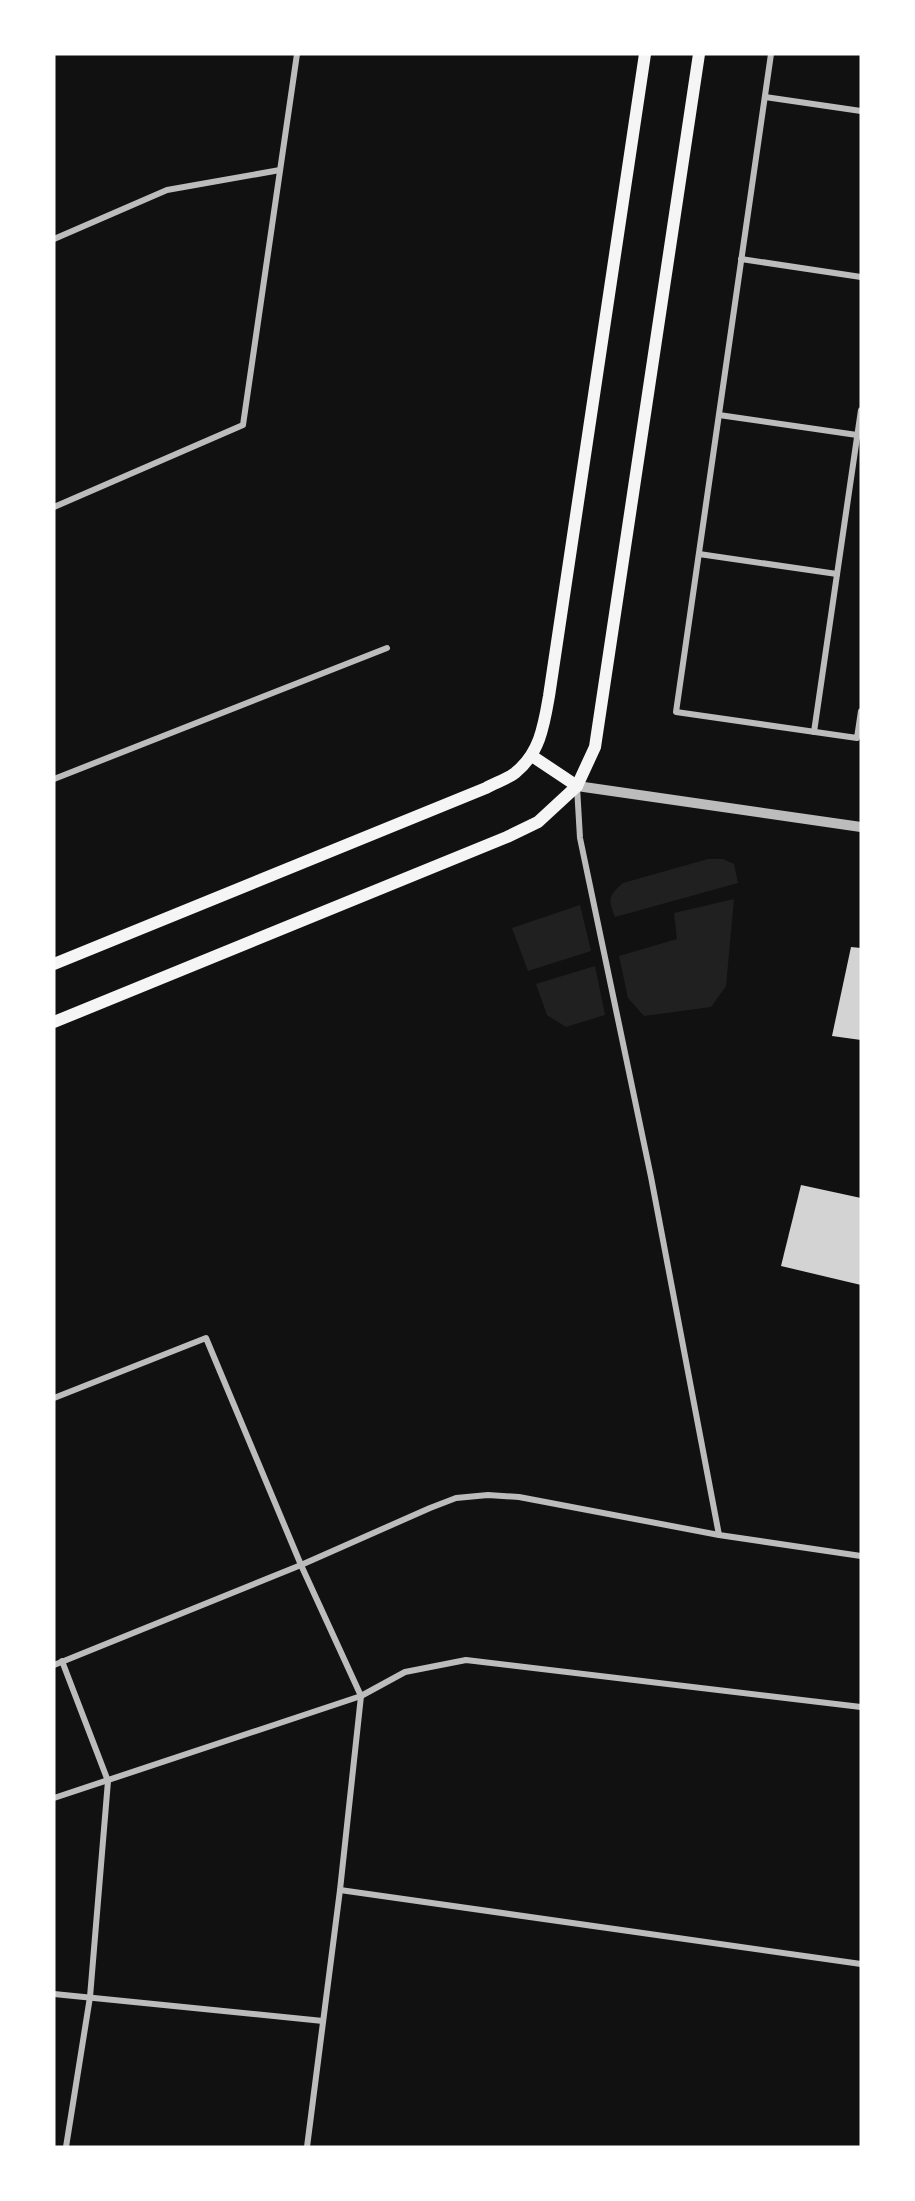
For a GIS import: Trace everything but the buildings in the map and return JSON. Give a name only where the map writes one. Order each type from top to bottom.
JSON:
[{"type":"main road","points":[[54,964],[486,788],[514,774],[532,756],[543,731],[549,696],[645,54]]},
{"type":"main road","points":[[54,1022],[507,837],[538,822],[577,786],[595,747],[599,725],[699,54]]},
{"type":"main road","points":[[532,756],[577,786]]},
{"type":"street","points":[[54,507],[243,425],[297,54]]},
{"type":"street","points":[[771,54],[676,712],[857,738],[861,711]]},
{"type":"street","points":[[765,97],[861,111]]},
{"type":"street","points":[[54,238],[166,190],[280,170]]},
{"type":"street","points":[[741,260],[861,277]]},
{"type":"street","points":[[814,732],[861,410]]},
{"type":"street","points":[[719,416],[857,435]]},
{"type":"street","points":[[699,554],[837,574]]},
{"type":"street","points":[[54,779],[387,648]]},
{"type":"street","points":[[718,1535],[651,1177],[580,838],[577,786],[861,827]]},
{"type":"street","points":[[54,1398],[206,1338],[301,1565],[361,1696],[340,1890],[307,2147]]},
{"type":"street","points":[[54,1665],[301,1565],[456,1498],[488,1495],[519,1497],[718,1535],[861,1556]]},
{"type":"street","points":[[54,1798],[361,1696],[405,1672],[466,1660],[861,1707]]},
{"type":"street","points":[[62,1662],[108,1781],[90,1997],[66,2147]]},
{"type":"street","points":[[340,1890],[861,1964]]},
{"type":"street","points":[[54,1994],[323,2021]]},
{"type":"shaded area","points":[[708,859],[723,859],[734,864],[738,883],[615,917],[610,902],[614,891],[623,883]]},
{"type":"shaded area","points":[[734,899],[726,986],[711,1007],[644,1016],[628,998],[619,956],[677,939],[674,913]]},
{"type":"shaded area","points":[[580,905],[591,951],[528,971],[512,928]]},
{"type":"shaded area","points":[[595,966],[605,1015],[566,1027],[547,1015],[536,984]]}]
